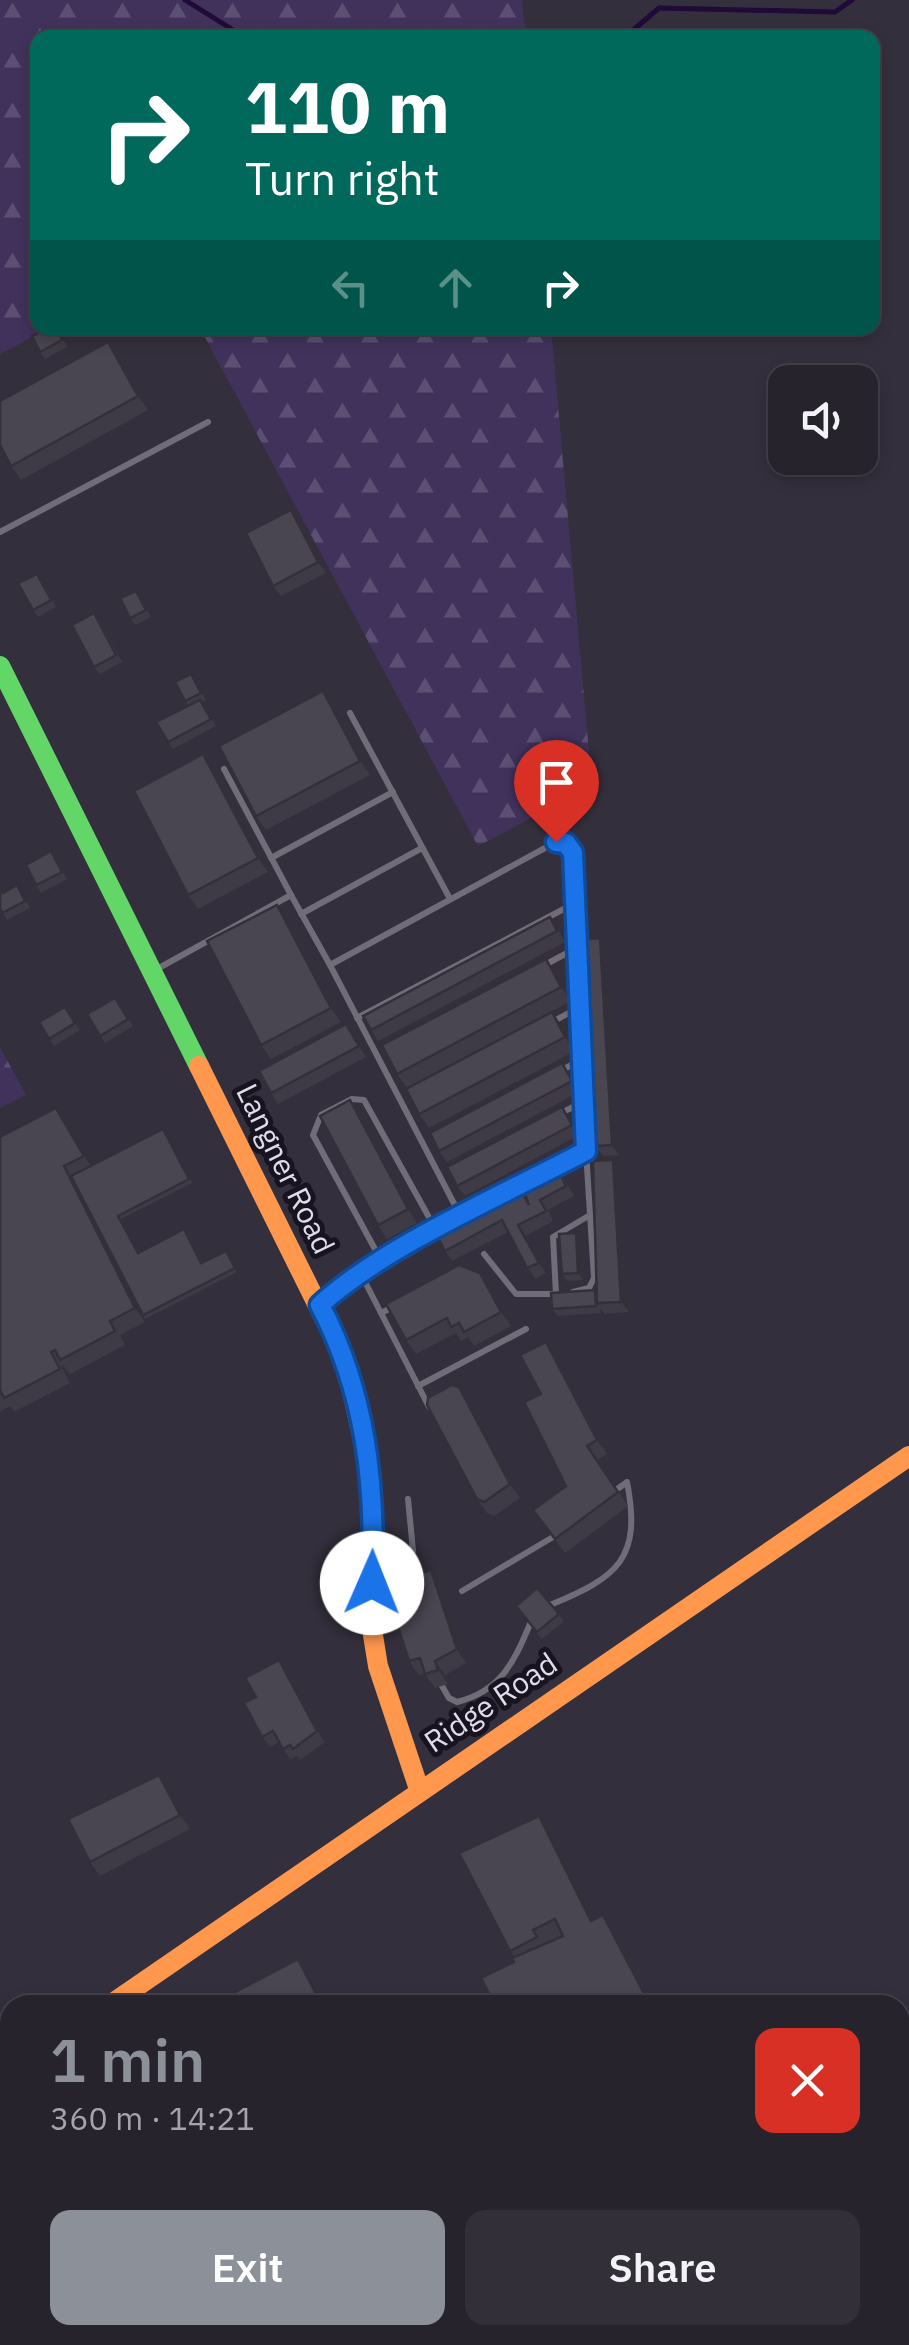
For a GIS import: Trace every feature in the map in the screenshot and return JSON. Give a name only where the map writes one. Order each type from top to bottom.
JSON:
[{"type":"street","name":"Langner Road","points":[[0,666],[346,1360],[372,1475],[372,1629],[378,1666],[419,1789]]},
{"type":"street","name":"Ridge Road","points":[[124,1995],[908,1456]]},
{"type":"lane","points":[[0,532],[208,422]]},
{"type":"lane","points":[[350,713],[449,898]]},
{"type":"lane","points":[[224,770],[461,1217]]},
{"type":"lane","points":[[271,858],[392,792]]},
{"type":"lane","points":[[330,965],[556,842],[566,843],[573,853],[593,1285],[556,1294],[516,1294],[484,1254]]},
{"type":"lane","points":[[302,914],[422,848]]},
{"type":"lane","points":[[153,971],[290,895]]},
{"type":"lane","points":[[357,1018],[577,902]]},
{"type":"lane","points":[[529,974],[580,946]]},
{"type":"lane","points":[[549,1023],[582,1006]]},
{"type":"lane","points":[[376,1055],[393,1046]]},
{"type":"lane","points":[[551,1076],[583,1059]]},
{"type":"lane","points":[[400,1101],[417,1092]]},
{"type":"lane","points":[[382,1262],[313,1135],[320,1115],[352,1099],[364,1100],[436,1230]]},
{"type":"lane","points":[[552,1118],[585,1100]]},
{"type":"lane","points":[[422,1143],[438,1134]]},
{"type":"lane","points":[[320,1305],[361,1274],[436,1230],[586,1151]]},
{"type":"lane","points":[[440,1176],[456,1168]]},
{"type":"lane","points":[[556,1294],[554,1237],[590,1216]]},
{"type":"lane","points":[[361,1274],[429,1407]]},
{"type":"lane","points":[[381,1313],[396,1305]]},
{"type":"lane","points":[[418,1386],[526,1329]]},
{"type":"lane","points":[[550,1604],[589,1589],[614,1570],[629,1550],[634,1516],[628,1482],[616,1490]]},
{"type":"lane","points":[[408,1499],[415,1572]]},
{"type":"lane","points":[[462,1591],[553,1537]]},
{"type":"lane","points":[[442,1686],[449,1698],[457,1702],[493,1686],[509,1672],[530,1624]]},
{"type":"green space","points":[[0,0],[522,0],[525,30],[30,30],[30,335],[36,335],[0,354]]},
{"type":"green space","points":[[204,335],[552,335],[592,786],[478,846]]},
{"type":"green space","points":[[0,1047],[26,1095],[0,1108]]},
{"type":"building","points":[[60,335],[62,340],[40,352],[32,336]]},
{"type":"building","points":[[108,342],[138,396],[11,466],[0,445],[0,401]]},
{"type":"building","points":[[291,510],[318,562],[273,586],[246,533]]},
{"type":"building","points":[[37,574],[51,600],[33,610],[18,583]]},
{"type":"building","points":[[136,591],[146,610],[130,618],[120,598]]},
{"type":"building","points":[[94,613],[116,655],[94,667],[72,625]]},
{"type":"building","points":[[191,674],[201,693],[185,701],[175,682]]},
{"type":"building","points":[[323,691],[360,761],[256,816],[219,746]]},
{"type":"building","points":[[200,700],[211,719],[168,742],[156,722]]},
{"type":"building","points":[[203,754],[258,858],[188,895],[134,791]]},
{"type":"building","points":[[51,851],[62,872],[36,885],[26,865]]},
{"type":"building","points":[[17,885],[25,901],[2,913],[0,888],[3,893]]},
{"type":"building","points":[[277,905],[331,1008],[261,1045],[207,941]]},
{"type":"building","points":[[550,917],[557,931],[371,1030],[363,1016]]},
{"type":"building","points":[[600,938],[612,1145],[596,1146],[584,939]]},
{"type":"building","points":[[546,959],[561,987],[397,1074],[382,1045]]},
{"type":"building","points":[[115,998],[128,1019],[100,1036],[87,1014]]},
{"type":"building","points":[[65,1007],[75,1023],[49,1039],[39,1022]]},
{"type":"building","points":[[552,1012],[565,1037],[419,1114],[406,1089]]},
{"type":"building","points":[[346,1024],[359,1046],[271,1093],[259,1071]]},
{"type":"building","points":[[562,1063],[572,1081],[439,1151],[430,1133]]},
{"type":"building","points":[[350,1100],[408,1209],[378,1225],[320,1116]]},
{"type":"building","points":[[562,1107],[572,1125],[457,1186],[447,1167]]},
{"type":"building","points":[[56,1108],[84,1156],[64,1166],[135,1308],[110,1321],[115,1331],[60,1360],[55,1350],[51,1352],[60,1369],[4,1398],[0,1393],[0,1137]]},
{"type":"building","points":[[163,1129],[189,1179],[118,1216],[138,1253],[184,1229],[201,1263],[226,1251],[235,1268],[143,1315],[71,1176]]},
{"type":"building","points":[[613,1160],[621,1302],[597,1303],[593,1161]]},
{"type":"building","points":[[557,1168],[566,1186],[540,1200],[546,1211],[518,1225],[539,1263],[527,1268],[502,1220],[445,1251],[435,1232],[519,1187],[529,1205],[522,1186]]},
{"type":"building","points":[[576,1233],[578,1273],[562,1274],[559,1234]]},
{"type":"building","points":[[459,1265],[480,1273],[501,1312],[464,1332],[459,1323],[451,1327],[447,1318],[406,1340],[386,1304]]},
{"type":"building","points":[[595,1290],[596,1306],[552,1309],[551,1293]]},
{"type":"building","points":[[546,1342],[597,1440],[587,1446],[618,1492],[555,1539],[533,1510],[566,1486],[524,1402],[541,1394],[520,1355]]},
{"type":"building","points":[[452,1385],[459,1387],[510,1484],[484,1502],[477,1499],[427,1405],[428,1398]]},
{"type":"building","points":[[416,1554],[421,1573],[431,1570],[457,1649],[435,1661],[438,1670],[425,1674],[420,1658],[409,1661],[390,1602],[407,1597],[393,1562]]},
{"type":"building","points":[[537,1588],[559,1614],[537,1632],[516,1606]]},
{"type":"building","points":[[279,1660],[317,1731],[293,1749],[290,1745],[283,1749],[273,1731],[262,1737],[244,1703],[256,1697],[245,1678]]},
{"type":"building","points":[[159,1775],[180,1815],[90,1862],[68,1819]]},
{"type":"building","points":[[539,1816],[591,1921],[603,1915],[645,1995],[490,1995],[481,1978],[514,1962],[512,1958],[563,1936],[555,1919],[533,1930],[537,1937],[510,1951],[459,1853]]},
{"type":"building","points":[[298,1959],[316,1995],[230,1995]]},
{"type":"waterway","points":[[185,0],[233,30]]},
{"type":"waterway","points":[[633,30],[659,8],[835,12],[852,0]]},
{"type":"traffic: fast","points":[[0,666],[199,1066]]},
{"type":"traffic: slow","points":[[199,1066],[345,1360],[371,1475],[372,1629],[378,1666],[419,1789]]},
{"type":"traffic: slow","points":[[125,1995],[909,1456]]},
{"type":"route","points":[[372,1583],[372,1475],[364,1432],[346,1360],[320,1305],[342,1285],[436,1230],[586,1151],[580,939],[573,853],[566,843],[556,842]]}]
